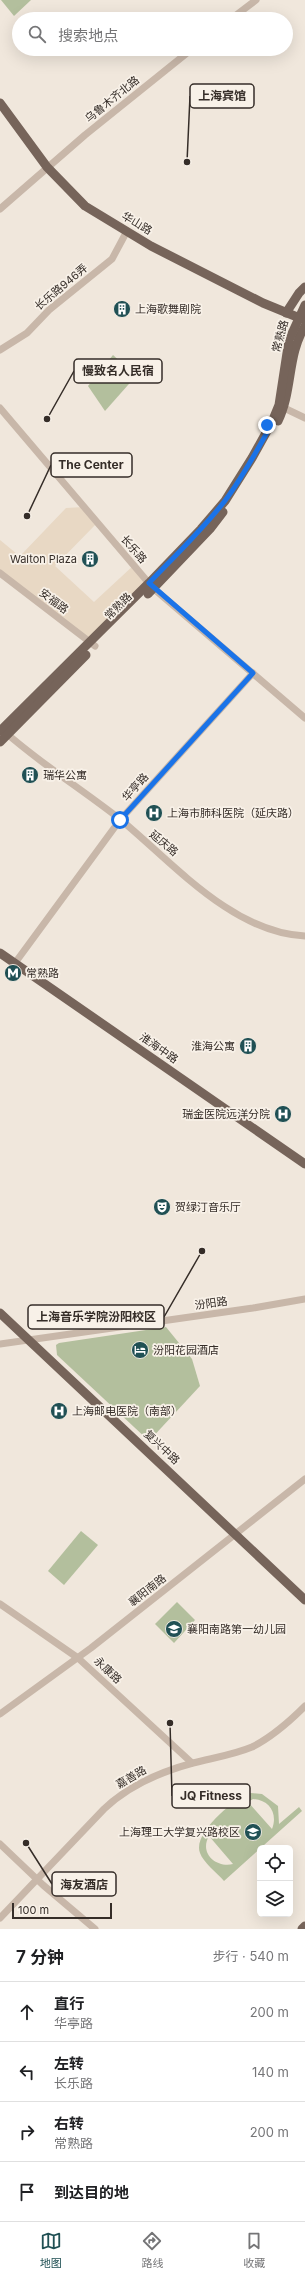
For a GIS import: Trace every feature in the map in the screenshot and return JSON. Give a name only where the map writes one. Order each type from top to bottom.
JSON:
[{"type":"main road","name":"华山路","points":[[0,104],[47,167],[85,206],[127,231],[263,303],[301,318]]},
{"type":"main road","points":[[286,313],[299,293],[305,287]]},
{"type":"main road","points":[[301,318],[305,305]]},
{"type":"main road","name":"常熟路","points":[[151,586],[225,501],[282,406],[289,340],[301,318]]},
{"type":"main road","name":"常熟路","points":[[269,429],[267,425],[274,403],[284,340],[291,322],[301,318]]},
{"type":"main road","name":"常熟路","points":[[0,742],[3,731],[209,530],[237,494],[261,455],[282,406],[291,378],[292,356],[298,338],[305,326]]},
{"type":"main road","name":"淮海中路","points":[[0,952],[305,1164]]},
{"type":"main road","name":"复兴中路","points":[[0,1313],[305,1600]]},
{"type":"main road","points":[[302,1929],[305,1926]]},
{"type":"street","points":[[240,12],[256,0]]},
{"type":"street","name":"乌鲁木齐北路","points":[[0,209],[47,167],[183,56]]},
{"type":"street","name":"长乐路946弄","points":[[0,350],[27,333],[49,310],[112,259],[127,231]]},
{"type":"street","points":[[282,406],[305,418]]},
{"type":"street","name":"长乐路","points":[[0,408],[151,586],[305,718]]},
{"type":"street","name":"安福路","points":[[0,573],[93,644]]},
{"type":"street","name":"华亭路","points":[[15,963],[120,820],[253,673]]},
{"type":"street","name":"延庆路","points":[[3,731],[120,820],[209,895],[243,918],[279,932],[305,936]]},
{"type":"street","name":"汾阳路","points":[[0,1344],[253,1308],[305,1299]]},
{"type":"street","name":"襄阳南路","points":[[0,1714],[78,1658],[305,1479]]},
{"type":"street","name":"永康路","points":[[0,1604],[78,1658],[192,1763]]},
{"type":"street","name":"嘉善路","points":[[0,1918],[36,1878],[120,1795],[151,1777],[192,1763],[251,1747],[282,1728],[305,1706]]},
{"type":"street","points":[[0,1844],[36,1878],[95,1929]]},
{"type":"green space","points":[[1,0],[31,0],[18,12],[12,12],[12,14]]},
{"type":"green space","points":[[113,355],[136,376],[105,411],[88,386]]},
{"type":"green space","points":[[166,1327],[192,1359],[200,1386],[149,1441],[57,1355],[56,1345],[59,1343]]},
{"type":"green space","points":[[81,1531],[98,1545],[64,1585],[48,1571]]},
{"type":"green space","points":[[177,1602],[195,1620],[174,1643],[155,1624]]},
{"type":"green space","points":[[251,1793],[262,1794],[278,1806],[279,1824],[299,1807],[302,1811],[264,1845],[257,1845],[257,1851],[224,1881],[204,1860],[200,1853],[199,1845],[202,1836],[216,1817],[235,1802]],"holes":[[[253,1799],[259,1800],[268,1805],[273,1813],[274,1823],[272,1829],[248,1802]],[[209,1836],[233,1864],[221,1864],[211,1858],[206,1848],[206,1842]]]},
{"type":"shaded area","points":[[84,507],[97,523],[55,566],[94,602],[134,565],[148,584],[91,641],[0,573],[0,540],[17,554],[22,554],[66,508]]},
{"type":"place","name":"上海宾馆","points":[[187,162]]},
{"type":"place","name":"上海歌舞剧院","points":[[122,309]]},
{"type":"place","name":"慢致名人民宿","points":[[47,419]]},
{"type":"place","name":"The Center","points":[[27,516]]},
{"type":"place","name":"Walton Plaza","points":[[90,559]]},
{"type":"place","name":"瑞华公寓","points":[[30,775]]},
{"type":"place","name":"上海市肺科医院（延庆路）","points":[[154,813]]},
{"type":"place","name":"常熟路","points":[[13,973]]},
{"type":"place","name":"淮海公寓","points":[[248,1046]]},
{"type":"place","name":"瑞金医院远洋分院","points":[[283,1114]]},
{"type":"place","name":"贺绿汀音乐厅","points":[[162,1207]]},
{"type":"place","name":"上海音乐学院汾阳校区","points":[[202,1251]]},
{"type":"place","name":"汾阳花园酒店","points":[[140,1350]]},
{"type":"place","name":"上海邮电医院（南部）","points":[[59,1411]]},
{"type":"place","name":"襄阳南路第一幼儿园","points":[[174,1629]]},
{"type":"place","name":"JQ Fitness","points":[[170,1723]]},
{"type":"place","name":"上海理工大学复兴路校区","points":[[253,1832]]},
{"type":"place","name":"海友酒店","points":[[26,1843]]},
{"type":"route","points":[[120,820],[253,673],[149,583],[201,529],[225,501],[239,481],[269,429],[267,425]]}]
